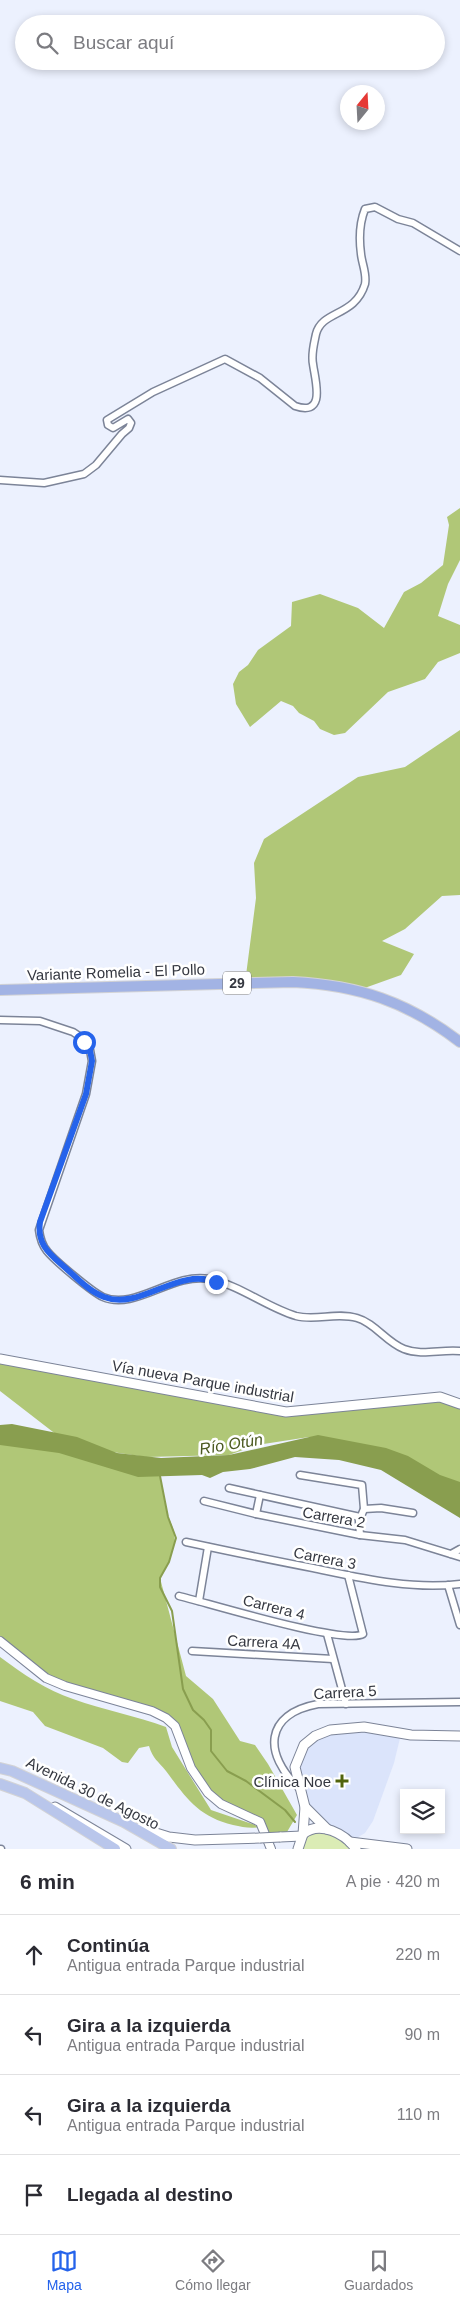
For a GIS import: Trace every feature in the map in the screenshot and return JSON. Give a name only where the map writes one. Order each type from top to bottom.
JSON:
[{"type":"highway","name":"Variante Romelia - El Pollo","points":[[0,990],[235,983],[326,984],[359,990],[392,1001],[434,1023],[460,1042]]},
{"type":"main road","name":"Vía nueva Parque industrial","points":[[0,1359],[286,1412],[440,1397],[460,1404]]},
{"type":"main road","points":[[298,1849],[303,1835],[304,1807],[295,1767],[299,1752],[309,1740],[323,1732],[364,1727],[411,1735],[460,1736]]},
{"type":"main road","name":"Avenida 30 de Agosto","points":[[0,1768],[124,1822],[171,1849]]},
{"type":"main road","name":"Avenida 30 de Agosto","points":[[0,1784],[25,1793],[105,1846],[116,1849]]},
{"type":"main road","points":[[25,1793],[64,1811],[126,1849]]},
{"type":"main road","points":[[304,1807],[327,1829],[353,1845],[406,1849]]},
{"type":"main road","points":[[124,1822],[169,1837],[195,1840],[303,1835],[313,1828],[327,1829]]},
{"type":"street","points":[[0,480],[44,483],[84,474],[96,464],[129,428],[131,423],[128,419],[113,428],[108,425],[107,420],[153,392],[225,360],[260,378],[294,406],[301,408],[311,405],[316,400],[318,389],[313,364],[313,351],[317,331],[321,324],[354,304],[365,283],[360,235],[360,220],[364,210],[375,207],[398,219],[413,223],[456,251],[460,251]]},
{"type":"street","points":[[0,1020],[40,1021],[73,1032],[79,1036],[90,1050],[92,1061],[86,1094],[39,1230],[41,1240],[48,1253],[94,1292],[110,1299],[128,1299],[174,1283],[197,1278],[210,1279],[248,1293],[298,1316],[337,1315],[358,1318],[369,1324],[392,1343],[410,1351],[460,1351]]},
{"type":"street","points":[[300,1475],[362,1485],[364,1509],[360,1516],[358,1528],[360,1535]]},
{"type":"street","points":[[229,1488],[360,1516]]},
{"type":"street","points":[[256,1514],[260,1495]]},
{"type":"street","name":"Carrera 2","points":[[204,1501],[256,1514],[360,1535],[404,1540],[460,1557]]},
{"type":"street","points":[[364,1509],[381,1508],[413,1513]]},
{"type":"street","name":"Carrera 3","points":[[186,1542],[348,1575],[418,1586],[460,1584]]},
{"type":"street","points":[[199,1601],[208,1546]]},
{"type":"street","points":[[451,1554],[460,1549]]},
{"type":"street","name":"Carrera 4","points":[[179,1596],[327,1634],[357,1637],[363,1634],[348,1575]]},
{"type":"street","points":[[448,1585],[460,1625]]},
{"type":"street","points":[[327,1634],[346,1704]]},
{"type":"street","points":[[0,1641],[46,1678],[65,1686],[166,1718],[174,1726],[191,1768],[208,1793],[221,1804],[260,1822],[272,1849]]},
{"type":"street","name":"Carrera 4A","points":[[192,1651],[334,1659]]},
{"type":"street","name":"Carrera 5","points":[[299,1788],[289,1778],[275,1751],[275,1735],[280,1722],[303,1707],[346,1704],[460,1702]]},
{"type":"shaded area","points":[[460,508],[460,560],[448,584],[438,616],[460,625],[460,653],[438,662],[425,679],[388,692],[345,733],[334,735],[320,729],[314,721],[299,713],[293,706],[281,701],[250,727],[236,704],[233,684],[239,672],[248,665],[258,650],[291,626],[292,602],[320,594],[358,608],[384,628],[404,592],[421,583],[443,565],[449,525],[447,517]]},
{"type":"shaded area","points":[[460,730],[460,895],[442,896],[405,929],[382,941],[414,954],[401,975],[359,990],[245,983],[256,898],[254,863],[264,839],[358,777],[405,767]]},
{"type":"shaded area","points":[[0,1360],[286,1412],[440,1397],[460,1404],[460,1491],[309,1437],[257,1445],[229,1455],[146,1457],[85,1448],[158,1468],[175,1542],[169,1562],[160,1578],[186,1676],[213,1699],[240,1741],[255,1745],[268,1764],[297,1815],[287,1832],[265,1832],[260,1827],[250,1828],[233,1825],[202,1812],[180,1790],[154,1757],[149,1746],[139,1748],[128,1763],[122,1762],[103,1748],[45,1726],[33,1712],[0,1701],[0,1657],[53,1691],[85,1703],[166,1727],[172,1747],[211,1810],[258,1826],[251,1817],[224,1806],[205,1789],[174,1726],[152,1711],[46,1678],[0,1643],[0,1439],[75,1449],[0,1391]]},
{"type":"shaded area","name":"Río Otún","points":[[12,1424],[77,1437],[117,1453],[161,1458],[229,1455],[318,1435],[386,1448],[408,1456],[440,1475],[460,1482],[460,1518],[381,1470],[339,1460],[295,1457],[250,1469],[223,1472],[210,1478],[202,1475],[138,1477],[59,1453],[0,1445],[0,1425]]},
{"type":"shaded area","name":"Clínica Noe","points":[[342,1728],[401,1734],[394,1763],[373,1821],[365,1833],[350,1842],[305,1807],[296,1776],[304,1745]]},
{"type":"shaded area","points":[[323,1828],[356,1849],[298,1849],[299,1840]]},
{"type":"waterway","points":[[160,1476],[168,1517],[176,1538],[169,1562],[160,1578],[160,1587],[172,1611],[183,1689],[193,1710],[211,1730],[211,1751],[227,1771],[246,1781],[285,1810],[295,1822]]},
{"type":"place","name":"Clínica Noe","points":[[342,1781]]},
{"type":"route","points":[[84,1042],[90,1050],[92,1061],[86,1094],[40,1222],[39,1230],[43,1245],[48,1253],[94,1292],[110,1299],[128,1299],[154,1289],[197,1278],[210,1279],[216,1282]]}]
